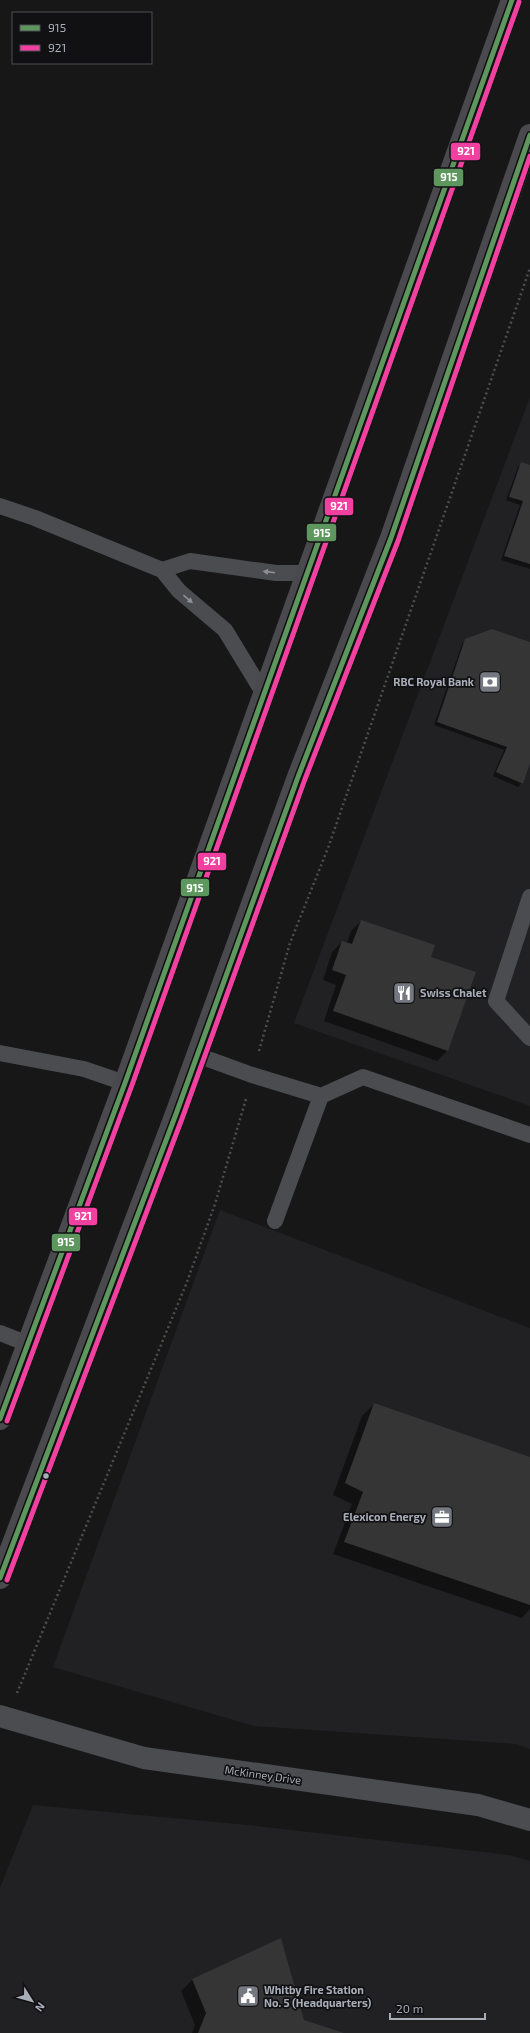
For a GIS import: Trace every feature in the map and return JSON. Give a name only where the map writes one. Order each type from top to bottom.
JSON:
[{"type":"main road","points":[[0,1419],[125,1083],[512,0]]},
{"type":"main road","points":[[0,1578],[197,1055],[298,777],[391,538],[530,135]]},
{"type":"street","name":"McKinney Drive","points":[[0,1716],[144,1758],[478,1805],[530,1820]]},
{"type":"lane","points":[[0,506],[35,518],[162,570],[179,591],[225,630],[264,694]]},
{"type":"lane","points":[[162,570],[190,562],[276,573],[308,573]]},
{"type":"lane","points":[[530,897],[496,1001],[530,1038]]},
{"type":"lane","points":[[0,1053],[84,1069],[125,1083]]},
{"type":"lane","points":[[197,1055],[252,1075],[321,1096],[363,1077],[530,1135]]},
{"type":"lane","points":[[275,1221],[321,1096]]},
{"type":"lane","points":[[0,1333],[28,1344]]},
{"type":"path","points":[[22,1679],[187,1282],[215,1204],[290,943],[328,848],[530,268]]},
{"type":"shaded area","points":[[530,397],[530,1106],[294,1023]]},
{"type":"shaded area","points":[[220,1210],[530,1328],[530,1749],[516,1744],[254,1726],[53,1667]]},
{"type":"shaded area","points":[[33,1805],[247,1825],[509,1855],[530,1861],[530,2033],[0,2033],[0,1888]]},
{"type":"building","points":[[521,462],[530,465],[530,564],[504,556],[523,501],[509,497]]},
{"type":"building","name":"RBC Royal Bank","points":[[492,629],[530,642],[530,763],[523,784],[496,772],[507,747],[437,722],[465,639]]},
{"type":"building","name":"Swiss Chalet","points":[[361,920],[435,945],[431,957],[476,972],[448,1051],[333,1011],[346,975],[332,970],[342,941],[352,944]]},
{"type":"building","name":"Elexicon Energy","points":[[374,1403],[530,1457],[530,1605],[344,1542],[363,1492],[345,1483]]},
{"type":"building","name":"Whitby Fire Station No. 5 (Headquarters)","points":[[281,1938],[304,2020],[344,2033],[198,2033],[206,2013],[192,1979]]},
{"type":"transit line","name":"915","points":[[0,1419],[125,1083],[512,0]]},
{"type":"transit line","name":"921","points":[[7,1421],[132,1085],[519,2]]},
{"type":"transit line","name":"915","points":[[0,1578],[176,1114],[298,777],[391,538],[530,135]]},
{"type":"transit line","name":"921","points":[[7,1580],[183,1116],[305,779],[398,541],[530,156]]},
{"type":"place","name":"RBC Royal Bank","points":[[490,682]]},
{"type":"place","name":"Swiss Chalet","points":[[404,993]]},
{"type":"place","name":"Elexicon Energy","points":[[442,1517]]},
{"type":"place","name":"Whitby Fire Station No. 5 (Headquarters)","points":[[248,1996]]}]
